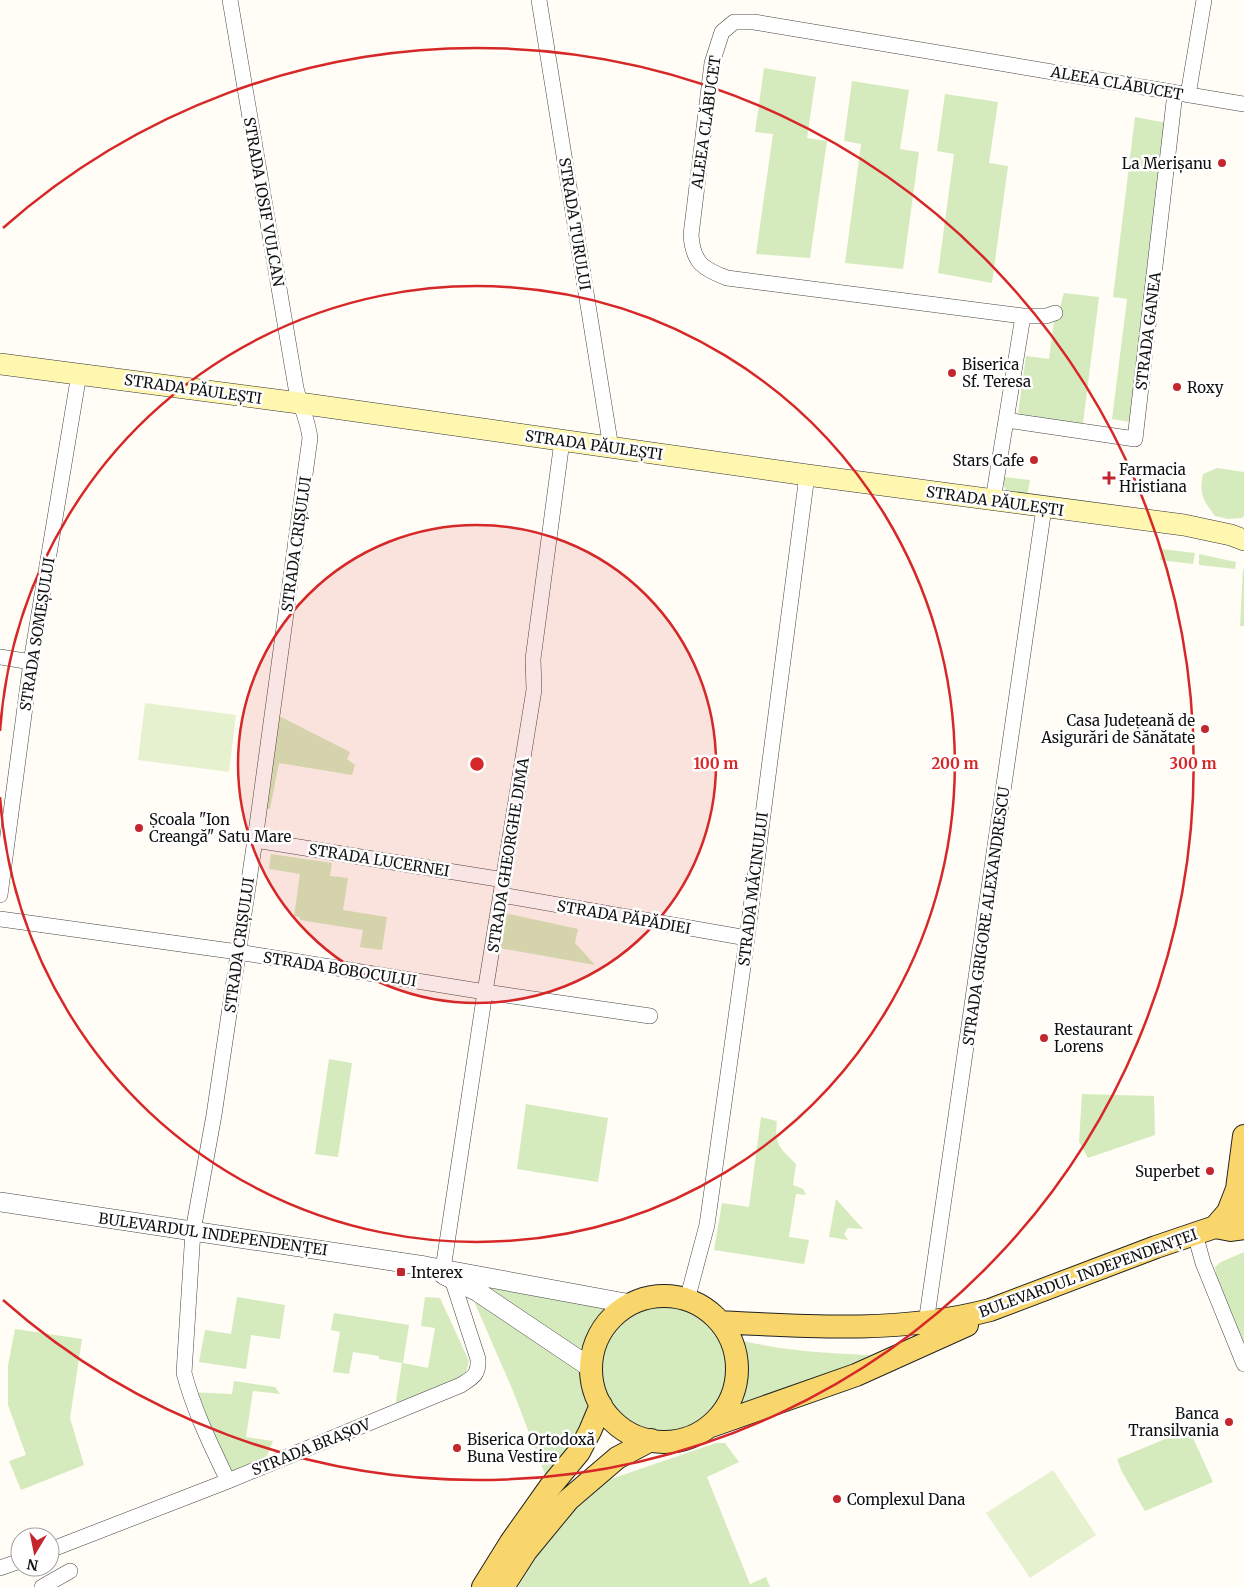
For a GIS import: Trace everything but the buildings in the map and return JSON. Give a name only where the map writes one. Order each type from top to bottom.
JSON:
[{"type":"main road","name":"STRADA PĂULEȘTI","points":[[0,364],[299,403],[1044,508],[1189,526],[1227,526],[1244,523]]},
{"type":"main road","name":"STRADA PĂULEȘTI","points":[[1189,526],[1244,540]]},
{"type":"main road","points":[[1233,1218],[1244,1136]]},
{"type":"main road","name":"BULEVARDUL INDEPENDENȚEI","points":[[720,1322],[806,1326],[864,1326],[926,1323],[962,1318],[1050,1288],[1233,1218]]},
{"type":"main road","points":[[708,1427],[856,1375],[1050,1288]]},
{"type":"main road","name":"BULEVARDUL INDEPENDENȚEI","points":[[653,1297],[676,1297],[687,1300],[710,1313],[727,1332],[736,1356],[736,1382],[732,1395],[726,1408],[708,1427],[695,1435],[681,1440],[666,1442],[636,1436],[622,1428],[601,1405],[594,1387],[592,1368],[595,1346],[606,1326],[631,1304],[653,1297]]},
{"type":"main road","points":[[483,1587],[511,1542],[579,1452],[601,1405]]},
{"type":"main road","points":[[504,1587],[526,1552],[568,1500],[617,1458],[651,1440]]},
{"type":"street","name":"STRADA IOSIF VULCAN","points":[[230,0],[299,403]]},
{"type":"street","name":"STRADA TURULUI","points":[[539,0],[611,448]]},
{"type":"street","name":"STRADA GANEA","points":[[1006,420],[1135,439],[1182,94],[1204,0]]},
{"type":"street","name":"ALEEA CLĂBUCET","points":[[1055,312],[1046,316],[1023,316],[727,278],[709,272],[698,262],[692,248],[691,235],[712,63],[722,32],[734,22],[754,22],[1244,104]]},
{"type":"street","points":[[993,500],[1023,316]]},
{"type":"street","name":"STRADA SOMEȘULUI","points":[[0,895],[31,662],[79,374]]},
{"type":"street","name":"STRADA CRIȘULUI","points":[[228,1481],[197,1414],[184,1373],[192,1231],[214,1115],[255,840],[310,438],[308,423],[299,403]]},
{"type":"street","name":"STRADA GHEORGHE DIMA","points":[[440,1271],[534,690],[533,659],[562,441]]},
{"type":"street","name":"STRADA MĂCINULUI","points":[[687,1300],[707,1224],[747,938],[807,475]]},
{"type":"street","name":"STRADA GRIGORE ALEXANDRESCU","points":[[926,1323],[1044,508]]},
{"type":"street","points":[[0,657],[31,662]]},
{"type":"street","name":"STRADA LUCERNEI","points":[[255,840],[504,880]]},
{"type":"street","name":"STRADA PĂPĂDIEI","points":[[501,895],[747,938]]},
{"type":"street","name":"STRADA BOBOCULUI","points":[[0,919],[238,952],[485,992],[650,1016]]},
{"type":"street","name":"BULEVARDUL INDEPENDENȚEI","points":[[0,1202],[440,1271],[631,1304]]},
{"type":"street","points":[[1194,1234],[1203,1263],[1244,1364]]},
{"type":"street","name":"BULEVARDUL INDEPENDENȚEI","points":[[440,1271],[486,1297],[592,1368]]},
{"type":"street","name":"STRADA BRAȘOV","points":[[60,1546],[228,1481],[461,1385],[473,1377],[478,1369],[478,1359],[440,1271]]},
{"type":"street","points":[[42,1587],[70,1571]]},
{"type":"green space","points":[[764,68],[816,77],[807,138],[827,141],[810,258],[756,254],[773,134],[755,132]]},
{"type":"green space","points":[[852,81],[909,90],[900,149],[919,152],[903,269],[845,263],[861,144],[844,141]]},
{"type":"green space","points":[[945,94],[998,102],[989,163],[1008,166],[992,283],[938,273],[954,154],[937,151]]},
{"type":"green space","points":[[1135,117],[1172,124],[1137,423],[1112,419],[1127,299],[1113,297]]},
{"type":"green space","points":[[1064,293],[1099,297],[1082,431],[1017,421],[1026,356],[1049,359],[1055,313],[1060,307]]},
{"type":"green space","points":[[1217,468],[1244,472],[1244,516],[1242,518],[1228,519],[1215,516],[1205,501],[1202,492],[1203,474]]},
{"type":"green space","points":[[1004,477],[1030,480],[1027,497],[1008,493],[1004,486]]},
{"type":"green space","points":[[1162,549],[1195,553],[1193,564],[1160,560]]},
{"type":"green space","points":[[1199,554],[1236,562],[1235,569],[1199,565]]},
{"type":"green space","points":[[1243,569],[1244,626],[1240,626]]},
{"type":"green space","points":[[145,703],[236,715],[229,772],[138,760]]},
{"type":"green space","points":[[277,715],[350,752],[347,759],[355,765],[352,775],[279,763],[270,809],[259,807]]},
{"type":"green space","points":[[271,854],[332,863],[330,876],[348,878],[343,910],[387,917],[382,950],[360,947],[363,930],[300,920],[300,917],[294,916],[300,874],[269,869]]},
{"type":"green space","points":[[504,913],[578,929],[575,943],[595,965],[499,948]]},
{"type":"green space","points":[[329,1059],[352,1063],[338,1157],[315,1154]]},
{"type":"green space","points":[[1082,1094],[1154,1096],[1155,1135],[1088,1158],[1079,1142]]},
{"type":"green space","points":[[526,1104],[608,1118],[598,1182],[517,1169]]},
{"type":"green space","points":[[761,1117],[777,1121],[776,1136],[779,1146],[796,1164],[793,1185],[803,1189],[806,1195],[796,1194],[789,1237],[809,1240],[804,1264],[714,1250],[722,1203],[749,1207]]},
{"type":"green space","points":[[836,1199],[863,1229],[848,1228],[844,1234],[848,1240],[829,1237]]},
{"type":"green space","points":[[1244,1252],[1244,1356],[1221,1308],[1215,1267],[1221,1262]]},
{"type":"green space","points":[[450,1275],[623,1306],[607,1317],[597,1329],[591,1344],[589,1363]]},
{"type":"green space","points":[[470,1292],[588,1375],[593,1404],[587,1428],[546,1477],[513,1391]]},
{"type":"green space","points":[[664,1296],[692,1302],[715,1318],[731,1341],[737,1369],[731,1397],[715,1420],[692,1436],[664,1442],[636,1436],[613,1420],[597,1397],[591,1369],[597,1341],[613,1318],[636,1302]]},
{"type":"green space","points":[[237,1297],[285,1305],[280,1339],[251,1335],[246,1369],[199,1362],[205,1330],[231,1334]]},
{"type":"green space","points":[[425,1297],[440,1298],[469,1361],[465,1377],[395,1407],[402,1363],[379,1359],[379,1356],[353,1352],[349,1374],[333,1372],[340,1332],[331,1330],[334,1313],[409,1325],[403,1363],[428,1368],[435,1328],[421,1326]]},
{"type":"green space","points":[[15,1329],[82,1339],[70,1418],[84,1465],[21,1490],[9,1461],[26,1455],[8,1405],[8,1365]]},
{"type":"green space","points":[[736,1339],[772,1347],[884,1356],[727,1414],[733,1405],[740,1387],[741,1368]]},
{"type":"green space","points":[[234,1381],[275,1387],[280,1394],[253,1391],[246,1437],[273,1441],[263,1466],[228,1481],[189,1392],[232,1394]]},
{"type":"green space","points":[[1189,1429],[1213,1482],[1145,1511],[1122,1472],[1117,1459]]},
{"type":"green space","points":[[716,1443],[725,1443],[739,1462],[707,1477],[750,1584],[766,1577],[770,1587],[518,1587],[541,1549],[570,1510],[605,1481]]},
{"type":"green space","points":[[1053,1470],[1096,1535],[1030,1578],[986,1513]]},
{"type":"place","name":"La Merișanu","points":[[1222,163]]},
{"type":"place","name":"Biserica Sf. Teresa","points":[[952,373]]},
{"type":"place","name":"Roxy","points":[[1177,387]]},
{"type":"place","name":"Stars Cafe","points":[[1034,460]]},
{"type":"place","name":"Farmacia Hristiana","points":[[1109,478]]},
{"type":"place","name":"Casa Județeană de Asigurări de Sănătate","points":[[1205,729]]},
{"type":"place","name":"Școala \"Ion Creangă\" Satu Mare","points":[[139,828]]},
{"type":"place","name":"Restaurant Lorens","points":[[1044,1038]]},
{"type":"place","name":"Superbet","points":[[1210,1171]]},
{"type":"place","name":"Interex","points":[[401,1272]]},
{"type":"place","name":"Banca Transilvania","points":[[1229,1422]]},
{"type":"place","name":"Biserica Ortodoxă Buna Vestire","points":[[457,1448]]},
{"type":"place","name":"Complexul Dana","points":[[837,1499]]}]
